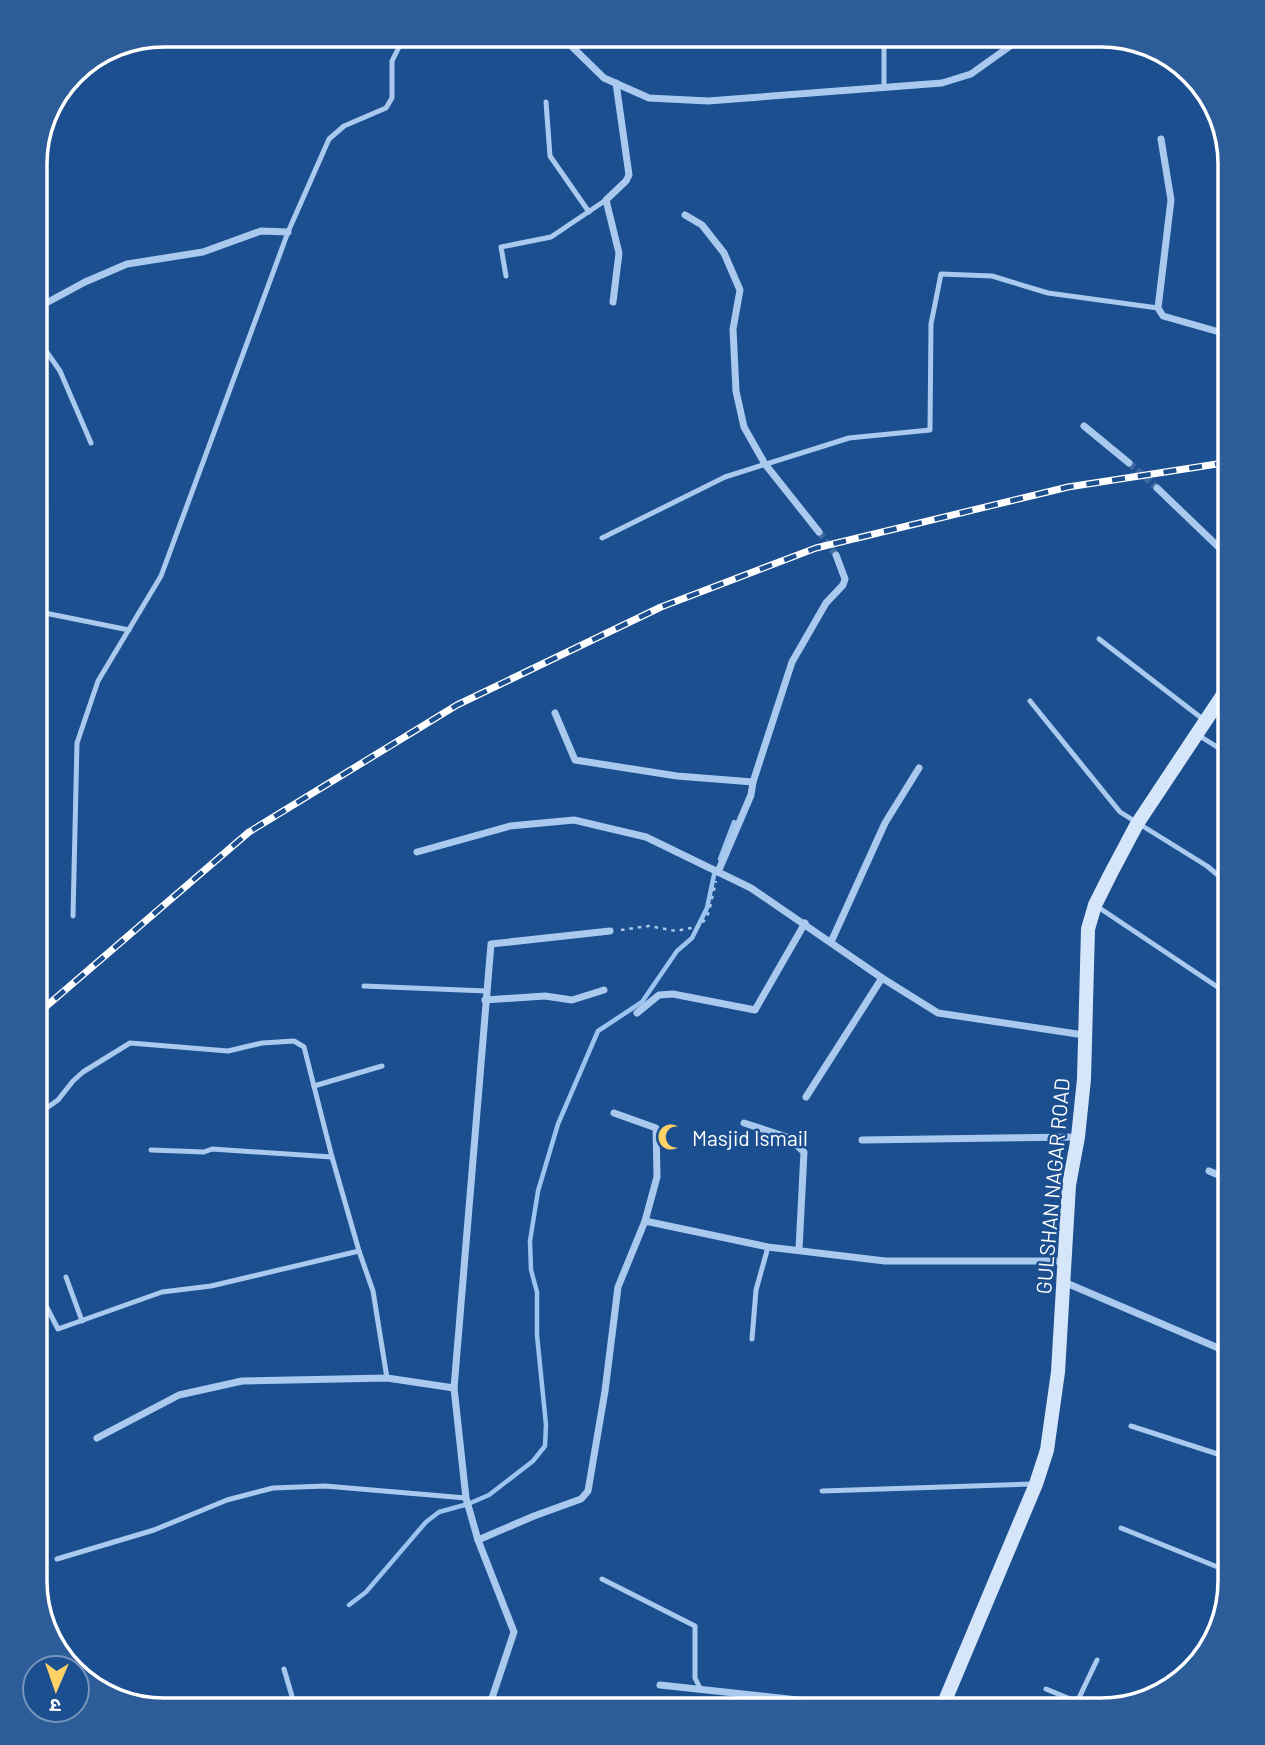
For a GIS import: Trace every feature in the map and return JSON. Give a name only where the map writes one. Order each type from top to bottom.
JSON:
[{"type":"street","points":[[573,47],[604,78],[649,98],[708,101],[942,83],[971,74],[1008,48]]},
{"type":"street","points":[[613,302],[619,253],[606,200],[629,175],[616,83]]},
{"type":"street","points":[[1161,139],[1171,200],[1158,308],[1163,316],[1218,332]]},
{"type":"street","points":[[685,215],[702,225],[724,253],[740,290],[733,329],[736,391],[744,427],[765,464],[819,533]]},
{"type":"street","points":[[48,302],[127,264],[203,252],[261,231],[288,233]]},
{"type":"street","points":[[1084,426],[1129,463]]},
{"type":"street","points":[[1157,488],[1218,546]]},
{"type":"street","points":[[718,872],[751,795],[792,662],[826,603],[843,585],[845,579],[836,555]]},
{"type":"street","name":"GULSHAN NAGAR ROAD","points":[[946,1698],[1036,1484],[1047,1450],[1058,1371],[1069,1185],[1078,1137],[1084,1079],[1088,929],[1096,905],[1137,824],[1218,703]]},
{"type":"street","points":[[555,713],[575,760],[677,776],[753,782]]},
{"type":"street","points":[[831,942],[885,823],[919,768]]},
{"type":"street","points":[[417,852],[510,826],[574,820],[646,837],[751,888],[938,1013],[1084,1035]]},
{"type":"street","points":[[637,1013],[659,995],[673,994],[755,1010],[805,923]]},
{"type":"street","points":[[492,1697],[514,1632],[478,1540],[466,1498],[454,1388],[491,944],[610,931]]},
{"type":"street","points":[[806,1097],[882,978]]},
{"type":"street","points":[[485,999],[545,996],[572,1000],[604,989]]},
{"type":"street","points":[[478,1540],[581,1499],[588,1490],[605,1391],[618,1287],[645,1221],[657,1177],[656,1128],[614,1113]]},
{"type":"street","points":[[744,1124],[787,1138],[804,1152],[799,1250]]},
{"type":"street","points":[[862,1140],[1078,1137]]},
{"type":"street","points":[[1209,1171],[1218,1175]]},
{"type":"street","points":[[645,1221],[768,1247],[885,1261],[1065,1261]]},
{"type":"street","points":[[1064,1282],[1218,1348]]},
{"type":"street","points":[[97,1438],[179,1395],[242,1381],[387,1378],[454,1388]]},
{"type":"street","points":[[660,1685],[774,1698]]},
{"type":"lane","points":[[74,916],[77,743],[98,681],[161,576],[288,233],[329,139],[344,126],[386,108],[393,98],[392,61],[399,47]]},
{"type":"lane","points":[[884,48],[884,86]]},
{"type":"lane","points":[[546,102],[550,156],[589,212]]},
{"type":"lane","points":[[506,276],[501,247],[551,237],[606,200]]},
{"type":"lane","points":[[602,538],[725,477],[849,438],[929,430],[931,324],[942,274],[992,276],[1048,293],[1158,308]]},
{"type":"lane","points":[[48,353],[60,370],[91,443]]},
{"type":"lane","points":[[48,614],[129,630]]},
{"type":"lane","points":[[1099,639],[1206,722]]},
{"type":"lane","points":[[1030,701],[1121,812],[1218,875]]},
{"type":"lane","points":[[1198,735],[1218,748]]},
{"type":"lane","points":[[1096,905],[1218,987]]},
{"type":"lane","points":[[364,986],[486,990]]},
{"type":"lane","points":[[47,1107],[58,1100],[83,1072],[130,1043],[228,1051],[262,1043],[294,1041],[304,1047],[332,1157],[373,1291],[387,1378]]},
{"type":"lane","points":[[314,1086],[382,1066]]},
{"type":"lane","points":[[151,1150],[204,1152],[212,1149],[332,1157]]},
{"type":"lane","points":[[752,1339],[756,1290],[768,1247]]},
{"type":"lane","points":[[47,1308],[58,1329],[162,1292],[211,1286],[359,1251]]},
{"type":"lane","points":[[65,1277],[82,1321]]},
{"type":"lane","points":[[1131,1426],[1218,1454]]},
{"type":"lane","points":[[822,1491],[1036,1484]]},
{"type":"lane","points":[[57,1559],[155,1530],[227,1500],[273,1488],[325,1486],[466,1498]]},
{"type":"lane","points":[[1121,1528],[1218,1567]]},
{"type":"lane","points":[[602,1579],[695,1626],[695,1678],[701,1690]]},
{"type":"lane","points":[[1079,1698],[1097,1660]]},
{"type":"lane","points":[[284,1669],[292,1697]]},
{"type":"lane","points":[[1046,1689],[1067,1698]]},
{"type":"path","points":[[610,931],[649,926],[676,932],[701,926],[709,912],[718,872]]},
{"type":"waterway","points":[[720,859],[734,822]]},
{"type":"waterway","points":[[349,1605],[366,1592],[426,1522],[439,1512],[489,1495],[533,1461],[545,1446],[546,1425],[537,1335],[537,1292],[531,1270],[530,1241],[538,1191],[558,1124],[598,1031],[642,1002],[677,951],[692,938],[707,908],[714,875]]},
{"type":"tunnel","points":[[1129,463],[1157,488]]},
{"type":"tunnel","points":[[819,532],[836,555]]},
{"type":"railway","points":[[47,1005],[249,832],[457,705],[661,607],[816,548],[1068,487],[1218,464]]},
{"type":"place","name":"Masjid Ismail","points":[[671,1137]]}]
